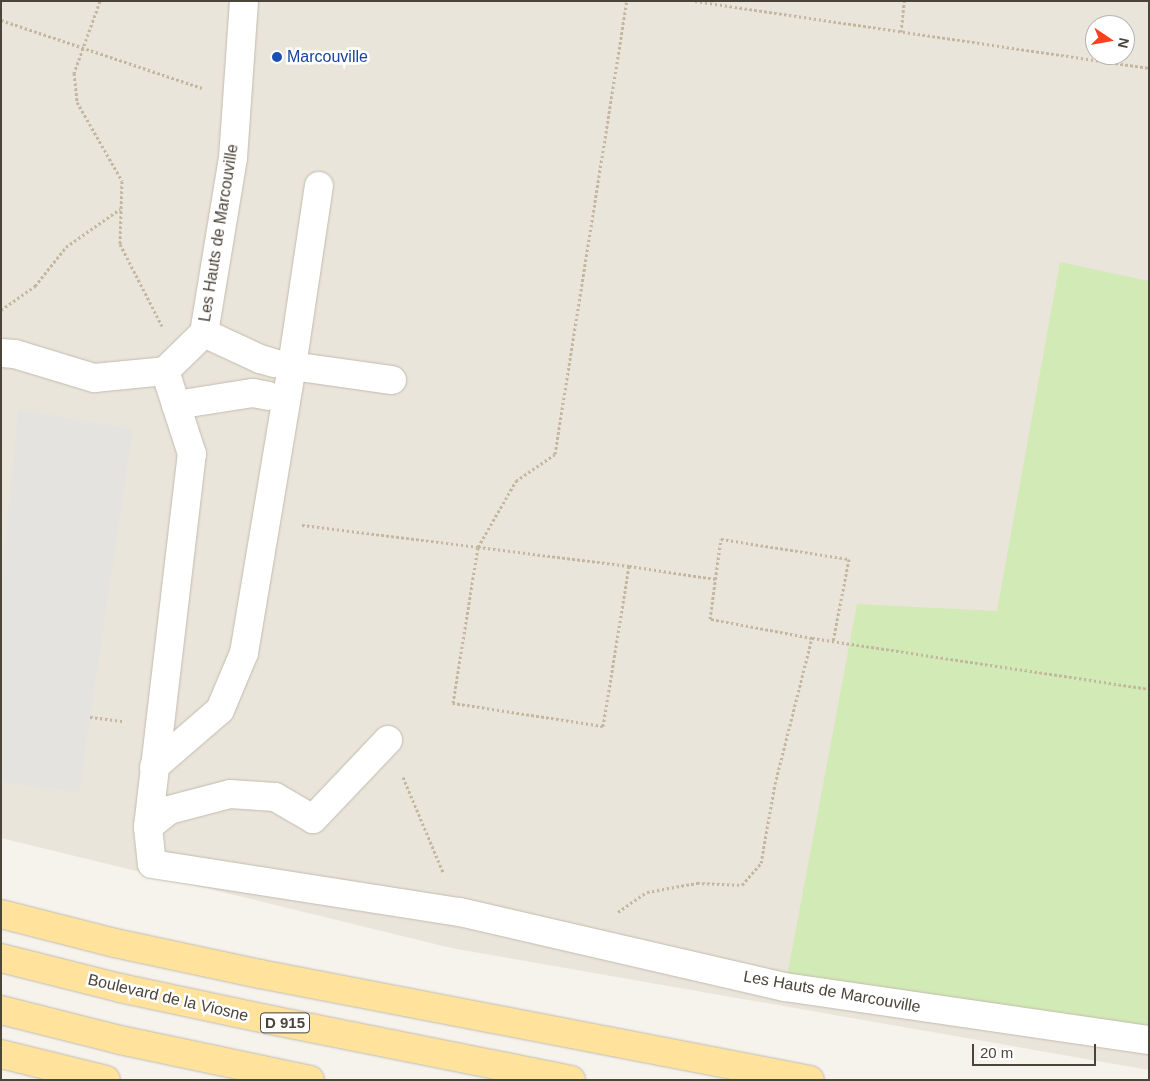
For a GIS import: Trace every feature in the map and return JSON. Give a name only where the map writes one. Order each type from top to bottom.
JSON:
[{"type":"main road","points":[[1,914],[115,943],[260,974],[810,1080]]},
{"type":"main road","name":"Boulevard de la Viosne","points":[[1,958],[120,988],[571,1080]]},
{"type":"main road","points":[[1,1010],[120,1040],[310,1080]]},
{"type":"main road","points":[[1,1054],[106,1080]]},
{"type":"street","name":"Les Hauts de Marcouville","points":[[172,364],[204,333],[232,158],[244,1]]},
{"type":"street","points":[[154,767],[220,710],[244,652],[266,521],[283,364],[319,186]]},
{"type":"street","points":[[204,333],[283,364],[392,380]]},
{"type":"street","points":[[8,353],[94,378],[172,364],[176,406],[192,454],[148,828]]},
{"type":"street","points":[[176,406],[253,393],[268,396]]},
{"type":"street","points":[[148,828],[169,810],[230,794],[276,797],[312,819],[388,740]]},
{"type":"street","name":"Les Hauts de Marcouville","points":[[148,828],[152,864],[460,912],[790,988],[1149,1040]]},
{"type":"path","points":[[100,1],[74,73],[77,102],[122,181],[120,244],[172,364]]},
{"type":"path","points":[[627,1],[555,454],[516,481],[478,547],[453,703],[603,726],[629,566]]},
{"type":"path","points":[[695,1],[1149,68]]},
{"type":"path","points":[[901,32],[904,1]]},
{"type":"path","points":[[1,20],[237,100]]},
{"type":"path","points":[[1,310],[35,286],[66,248],[121,209]]},
{"type":"path","points":[[266,521],[629,566],[715,580]]},
{"type":"path","points":[[833,641],[849,559],[721,539],[710,619],[812,638],[1149,689]]},
{"type":"path","points":[[588,940],[611,917],[647,892],[697,883],[742,885],[761,863],[775,784],[812,638]]},
{"type":"path","points":[[388,740],[460,912]]},
{"type":"shaded area","points":[[1,1],[1149,1],[1149,1070],[451,948],[1,838]]},
{"type":"shaded area","points":[[18,409],[133,429],[79,793],[1,782],[1,589]]},
{"type":"green space","points":[[1060,262],[1149,281],[1149,1040],[785,987],[857,604],[997,611]]},
{"type":"place","name":"Marcouville","points":[[277,57]]}]
